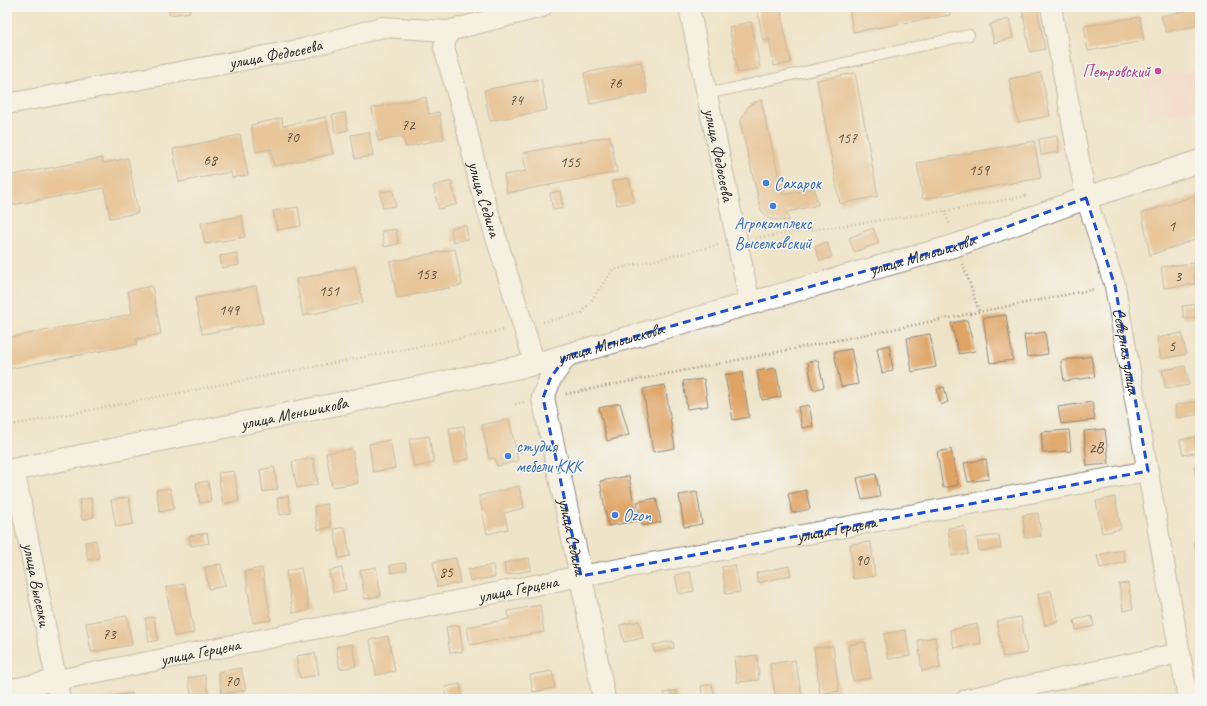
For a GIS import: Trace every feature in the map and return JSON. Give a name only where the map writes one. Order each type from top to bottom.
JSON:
[{"type":"main road","name":"улица Меньшикова","points":[[11,470],[535,364],[566,356],[957,245],[1086,198],[1200,161]]},
{"type":"main road","points":[[543,398],[550,379],[566,356]]},
{"type":"main road","name":"улица Седина","points":[[543,398],[581,576],[604,699]]},
{"type":"street","name":"улица Федосеева","points":[[7,104],[303,49],[382,26],[448,31],[542,7]]},
{"type":"street","name":"улица Федосеева","points":[[689,7],[750,304]]},
{"type":"street","name":"Северная улица","points":[[1051,7],[1086,198],[1116,286],[1188,699]]},
{"type":"street","name":"улица Седина","points":[[448,31],[444,48],[464,117],[479,182],[535,364]]},
{"type":"street","name":"улица Выселки","points":[[11,470],[60,699]]},
{"type":"street","name":"улица Герцена","points":[[7,690],[581,576],[1148,471]]},
{"type":"street","points":[[967,699],[1180,653]]},
{"type":"lane","points":[[707,94],[969,34]]},
{"type":"path","points":[[7,426],[524,326],[582,313],[613,270],[737,240],[946,211],[1030,196]]},
{"type":"path","points":[[515,404],[1116,286]]},
{"type":"highlighted area","points":[[1086,198],[1115,286],[1148,471],[581,576],[543,398],[550,379],[566,356],[957,245]]},
{"type":"shaded area","points":[[1200,69],[1200,109],[1149,118],[1142,80]]},
{"type":"building","points":[[168,7],[189,7],[190,12],[170,15]]},
{"type":"building","points":[[757,7],[780,7],[791,63],[774,66],[769,39],[763,41]]},
{"type":"building","points":[[849,7],[949,7],[950,15],[853,32]]},
{"type":"building","points":[[1022,7],[1037,7],[1045,49],[1030,52]]},
{"type":"building","points":[[1200,8],[1200,25],[1166,32],[1161,16]]},
{"type":"building","points":[[1140,17],[1144,41],[1088,51],[1084,26]]},
{"type":"building","points":[[1009,19],[1013,38],[994,43],[990,24]]},
{"type":"building","points":[[751,22],[760,68],[738,73],[729,27]]},
{"type":"building","points":[[641,62],[647,93],[590,104],[584,73]]},
{"type":"building","points":[[855,73],[878,196],[840,204],[817,80]]},
{"type":"building","points":[[1041,73],[1050,116],[1018,122],[1009,79]]},
{"type":"building","points":[[541,79],[547,110],[490,121],[484,90]]},
{"type":"building","points":[[426,97],[429,114],[439,112],[444,139],[406,147],[403,136],[378,141],[372,108]]},
{"type":"building","points":[[761,100],[783,195],[814,188],[818,205],[787,212],[789,221],[769,219],[761,210],[740,122],[749,105]]},
{"type":"building","points":[[345,113],[348,130],[335,133],[332,115]]},
{"type":"building","points":[[326,117],[333,154],[274,166],[271,149],[256,152],[251,125],[282,118],[283,126]]},
{"type":"building","points":[[369,132],[373,156],[355,159],[351,135]]},
{"type":"building","points":[[240,135],[248,175],[232,178],[231,172],[179,182],[173,149]]},
{"type":"building","points":[[610,136],[617,172],[507,193],[504,175],[526,171],[523,153]]},
{"type":"building","points":[[1057,136],[1059,152],[1041,155],[1039,139]]},
{"type":"building","points":[[1034,141],[1041,178],[923,199],[917,163]]},
{"type":"building","points":[[102,158],[103,163],[128,158],[138,213],[110,218],[104,188],[7,206],[7,176]]},
{"type":"building","points":[[629,178],[634,202],[617,205],[612,181]]},
{"type":"building","points":[[451,181],[457,204],[439,209],[433,186]]},
{"type":"building","points":[[393,190],[396,206],[383,208],[380,192]]},
{"type":"building","points":[[560,191],[563,208],[553,210],[550,193]]},
{"type":"building","points":[[1200,194],[1200,238],[1150,255],[1142,213]]},
{"type":"building","points":[[298,207],[301,226],[277,230],[273,211]]},
{"type":"building","points":[[242,216],[245,237],[205,244],[201,223]]},
{"type":"building","points":[[466,225],[468,239],[453,242],[451,228]]},
{"type":"building","points":[[873,228],[879,243],[854,252],[849,238]]},
{"type":"building","points":[[396,229],[398,244],[384,247],[382,231]]},
{"type":"building","points":[[827,242],[832,257],[820,261],[815,247]]},
{"type":"building","points":[[455,249],[462,285],[397,298],[390,262]]},
{"type":"building","points":[[237,253],[239,265],[222,268],[220,256]]},
{"type":"building","points":[[1193,263],[1195,284],[1164,288],[1161,267]]},
{"type":"building","points":[[355,267],[363,303],[303,316],[296,279]]},
{"type":"building","points":[[152,286],[161,334],[136,339],[137,344],[7,369],[7,338],[132,314],[128,291]]},
{"type":"building","points":[[256,286],[263,323],[202,334],[195,298]]},
{"type":"building","points":[[1200,304],[1200,317],[1184,319],[1182,306]]},
{"type":"building","points":[[1006,315],[1013,360],[990,363],[983,318]]},
{"type":"building","points":[[967,320],[975,351],[959,354],[951,323]]},
{"type":"building","points":[[1045,332],[1048,354],[1027,357],[1024,335]]},
{"type":"building","points":[[1182,333],[1186,354],[1161,359],[1157,338]]},
{"type":"building","points":[[930,334],[936,367],[912,372],[907,338]]},
{"type":"building","points":[[889,345],[893,370],[882,373],[877,348]]},
{"type":"building","points":[[851,349],[858,384],[841,387],[834,352]]},
{"type":"building","points":[[1091,356],[1095,377],[1064,381],[1061,361]]},
{"type":"building","points":[[818,360],[824,387],[813,390],[808,362]]},
{"type":"building","points":[[1185,366],[1189,385],[1166,389],[1162,370]]},
{"type":"building","points":[[776,368],[781,397],[762,400],[757,371]]},
{"type":"building","points":[[742,372],[749,417],[733,420],[725,375]]},
{"type":"building","points":[[704,379],[708,406],[687,409],[683,381]]},
{"type":"building","points":[[665,385],[675,448],[653,452],[643,389]]},
{"type":"building","points":[[944,387],[948,402],[941,405],[937,389]]},
{"type":"building","points":[[1200,401],[1200,414],[1177,418],[1175,405]]},
{"type":"building","points":[[1092,402],[1095,420],[1061,424],[1058,407]]},
{"type":"building","points":[[620,403],[629,435],[607,441],[599,408]]},
{"type":"building","points":[[809,405],[813,426],[802,428],[798,407]]},
{"type":"building","points":[[509,419],[518,461],[497,466],[495,458],[489,459],[482,425]]},
{"type":"building","points":[[464,426],[469,459],[454,462],[449,428]]},
{"type":"building","points":[[1105,429],[1109,464],[1087,466],[1084,431]]},
{"type":"building","points":[[1069,430],[1071,451],[1043,453],[1041,432]]},
{"type":"building","points":[[429,436],[434,463],[414,467],[409,439]]},
{"type":"building","points":[[1200,436],[1200,452],[1183,455],[1180,440]]},
{"type":"building","points":[[390,440],[395,468],[373,472],[369,444]]},
{"type":"building","points":[[352,449],[358,483],[332,487],[326,453]]},
{"type":"building","points":[[951,449],[958,485],[943,488],[937,452]]},
{"type":"building","points":[[313,458],[318,484],[297,488],[292,462]]},
{"type":"building","points":[[986,459],[989,479],[968,482],[964,463]]},
{"type":"building","points":[[1194,466],[1200,466],[1200,477],[1196,478]]},
{"type":"building","points":[[274,467],[278,489],[263,492],[260,470]]},
{"type":"building","points":[[234,471],[239,501],[223,504],[218,473]]},
{"type":"building","points":[[876,474],[880,497],[862,500],[857,478]]},
{"type":"building","points":[[629,476],[637,521],[608,526],[600,481]]},
{"type":"building","points":[[208,481],[211,501],[200,503],[196,483]]},
{"type":"building","points":[[519,486],[524,508],[504,513],[508,529],[487,534],[479,496]]},
{"type":"building","points":[[170,488],[174,509],[160,512],[156,490]]},
{"type":"building","points":[[806,490],[810,509],[792,513],[788,494]]},
{"type":"building","points":[[697,492],[702,524],[684,527],[679,495]]},
{"type":"building","points":[[288,496],[291,513],[280,515],[277,498]]},
{"type":"building","points":[[129,497],[133,524],[116,527],[111,500]]},
{"type":"building","points":[[1115,497],[1121,529],[1102,533],[1096,501]]},
{"type":"building","points":[[91,498],[94,517],[82,520],[79,500]]},
{"type":"building","points":[[656,498],[661,522],[642,526],[637,502]]},
{"type":"building","points":[[327,504],[331,527],[318,530],[314,506]]},
{"type":"building","points":[[1038,513],[1041,536],[1025,538],[1023,515]]},
{"type":"building","points":[[964,526],[968,554],[952,556],[948,528]]},
{"type":"building","points":[[345,527],[350,556],[339,558],[334,529]]},
{"type":"building","points":[[207,533],[209,543],[191,546],[189,536]]},
{"type":"building","points":[[999,535],[1001,548],[979,551],[977,538]]},
{"type":"building","points":[[96,540],[99,558],[88,560],[85,542]]},
{"type":"building","points":[[1200,541],[1200,553],[1196,554],[1194,542]]},
{"type":"building","points":[[871,542],[875,576],[853,579],[850,544]]},
{"type":"building","points":[[1123,550],[1125,562],[1100,568],[1097,555]]},
{"type":"building","points":[[456,558],[460,583],[437,587],[433,562]]},
{"type":"building","points":[[529,558],[531,570],[506,575],[504,563]]},
{"type":"building","points":[[405,563],[407,570],[391,573],[390,565]]},
{"type":"building","points":[[221,564],[225,586],[209,589],[205,567]]},
{"type":"building","points":[[493,565],[495,577],[470,581],[468,570]]},
{"type":"building","points":[[735,565],[740,592],[726,594],[722,567]]},
{"type":"building","points":[[789,566],[791,575],[758,583],[756,573]]},
{"type":"building","points":[[376,567],[381,596],[365,599],[360,570]]},
{"type":"building","points":[[262,568],[271,620],[253,623],[245,571]]},
{"type":"building","points":[[301,568],[309,610],[293,613],[286,571]]},
{"type":"building","points":[[342,568],[346,590],[333,592],[329,571]]},
{"type":"building","points":[[690,572],[694,591],[679,594],[675,575]]},
{"type":"building","points":[[1128,583],[1133,609],[1123,611],[1119,584]]},
{"type":"building","points":[[185,584],[194,633],[174,636],[166,587]]},
{"type":"building","points":[[1051,591],[1058,622],[1045,625],[1038,594]]},
{"type":"building","points":[[540,605],[544,632],[470,645],[467,627],[509,619],[508,611]]},
{"type":"building","points":[[127,616],[132,645],[91,652],[86,623]]},
{"type":"building","points":[[1092,616],[1094,626],[1076,630],[1074,620]]},
{"type":"building","points":[[154,617],[158,640],[149,642],[145,618]]},
{"type":"building","points":[[1021,617],[1027,653],[1003,657],[997,621]]},
{"type":"building","points":[[639,621],[643,638],[624,642],[620,625]]},
{"type":"building","points":[[977,624],[981,643],[954,648],[950,630]]},
{"type":"building","points":[[459,625],[463,651],[450,653],[446,627]]},
{"type":"building","points":[[905,630],[910,656],[888,659],[884,634]]},
{"type":"building","points":[[388,636],[395,671],[376,675],[370,640]]},
{"type":"building","points":[[935,637],[940,668],[922,671],[918,640]]},
{"type":"building","points":[[673,641],[674,648],[655,652],[653,645]]},
{"type":"building","points":[[865,642],[871,678],[853,681],[848,645]]},
{"type":"building","points":[[352,644],[356,666],[340,669],[336,647]]},
{"type":"building","points":[[833,646],[839,691],[820,694],[814,648]]},
{"type":"building","points":[[315,653],[319,675],[300,678],[296,656]]},
{"type":"building","points":[[757,655],[759,680],[737,682],[734,658]]},
{"type":"building","points":[[795,660],[802,696],[776,699],[770,664]]},
{"type":"building","points":[[241,668],[246,690],[222,694],[218,672]]},
{"type":"building","points":[[552,671],[555,688],[533,692],[530,675]]},
{"type":"building","points":[[205,675],[209,696],[192,699],[188,678]]},
{"type":"building","points":[[460,684],[462,696],[447,698],[445,687]]},
{"type":"building","points":[[712,684],[715,699],[703,699],[701,686]]},
{"type":"building","points":[[676,690],[678,699],[666,699],[664,693]]},
{"type":"building","points":[[132,693],[133,699],[103,698]]},
{"type":"place","name":"Петровский","points":[[1158,71]]},
{"type":"place","name":"Сахарок","points":[[766,183]]},
{"type":"place","name":"Агрокомплекс Выселковский","points":[[773,206]]},
{"type":"place","name":"студия мебели ККК","points":[[508,456]]},
{"type":"place","name":"Ozon","points":[[615,515]]}]
